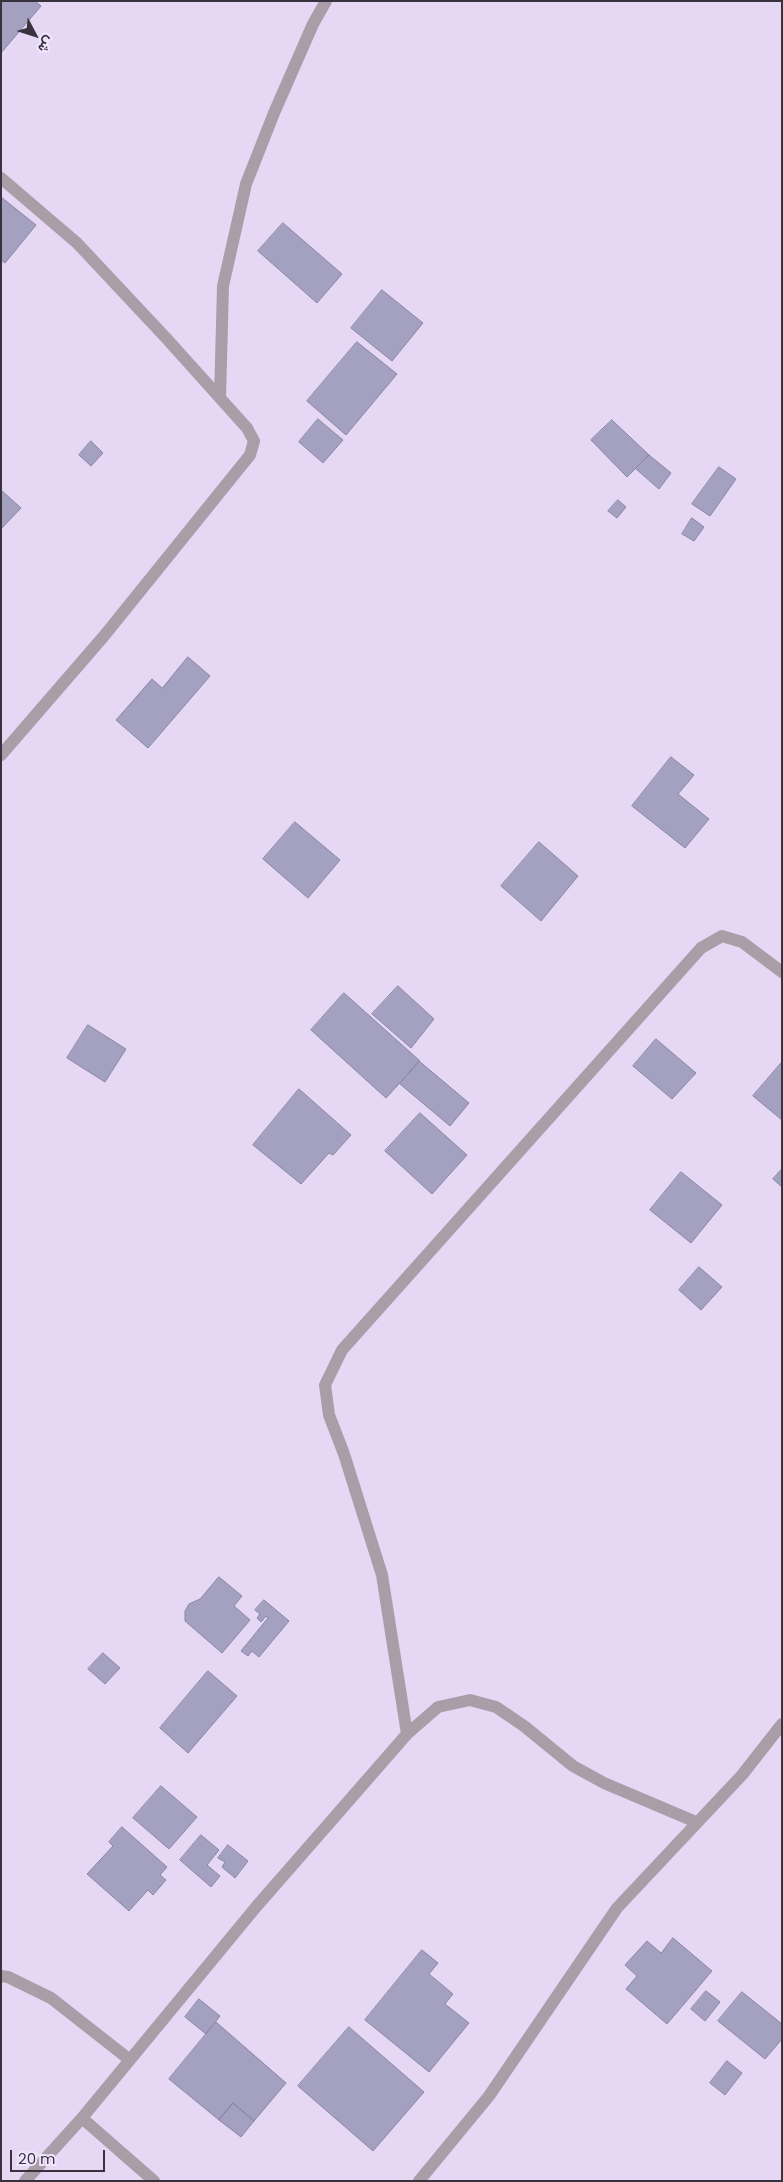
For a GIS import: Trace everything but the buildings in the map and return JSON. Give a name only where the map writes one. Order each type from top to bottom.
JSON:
[{"type":"street","points":[[220,398],[223,286],[246,184],[274,113],[313,24],[326,1]]},
{"type":"street","points":[[1,178],[77,243],[248,428],[254,441],[250,455],[104,636],[1,755]]},
{"type":"street","points":[[407,1734],[382,1575],[344,1454],[328,1415],[325,1385],[342,1350],[701,948],[722,936],[729,938],[742,942],[782,972]]},
{"type":"street","points":[[25,2181],[82,2118],[256,1907],[407,1734],[438,1707],[470,1700],[496,1707],[524,1726],[573,1766],[604,1783],[696,1822]]},
{"type":"street","points":[[419,2181],[489,2096],[617,1908],[742,1775],[782,1724]]},
{"type":"street","points":[[1,1976],[8,1977],[51,1998],[130,2060]]},
{"type":"street","points":[[82,2118],[154,2181]]}]
